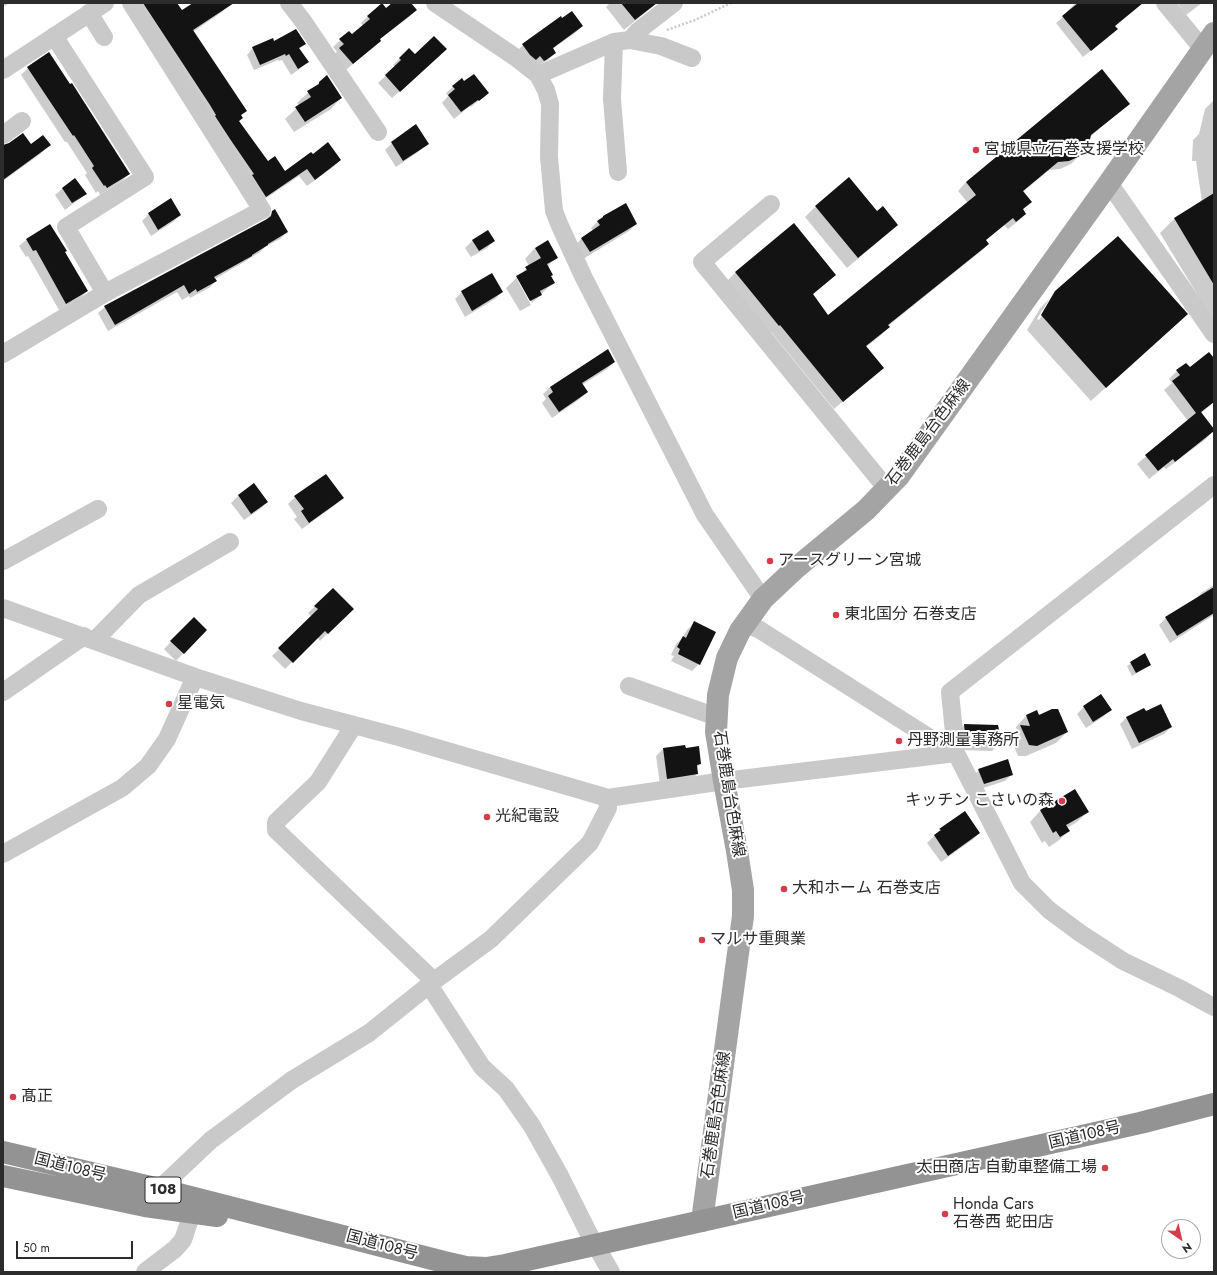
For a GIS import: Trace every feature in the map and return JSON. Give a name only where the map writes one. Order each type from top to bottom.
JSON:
[{"type":"highway","name":"国道108号","points":[[3,1152],[159,1189],[323,1231],[464,1270],[505,1265],[1140,1123],[1214,1104]]},
{"type":"highway","name":"国道108号","points":[[3,1176],[145,1206],[323,1231]]},
{"type":"main road","name":"石巻鹿島台色麻線","points":[[702,1221],[743,916],[743,890],[738,851],[716,732],[718,695],[727,658],[745,623],[763,599],[796,568],[866,510],[887,489],[914,457],[1208,41]]},
{"type":"street","points":[[3,354],[105,293],[262,210],[130,3]]},
{"type":"street","points":[[289,3],[303,21],[378,132]]},
{"type":"street","points":[[435,3],[515,57],[538,75],[546,90],[550,104],[550,157],[554,211],[558,221],[583,276],[705,514],[763,599]]},
{"type":"street","points":[[538,75],[622,41],[638,31],[674,3]]},
{"type":"street","points":[[1165,3],[1208,41]]},
{"type":"street","points":[[3,70],[97,7],[104,37]]},
{"type":"street","points":[[54,36],[145,177],[66,227],[105,293]]},
{"type":"street","points":[[622,41],[661,46],[692,58]]},
{"type":"street","points":[[618,172],[612,99],[622,41]]},
{"type":"street","points":[[3,135],[22,121]]},
{"type":"street","points":[[1109,183],[1214,334]]},
{"type":"street","points":[[771,204],[702,262],[887,489]]},
{"type":"street","points":[[1214,484],[950,692],[956,753],[1022,883],[1049,910],[1080,933],[1123,961],[1214,1007]]},
{"type":"street","points":[[3,560],[98,509]]},
{"type":"street","points":[[3,692],[89,638],[139,595],[230,542]]},
{"type":"street","points":[[3,608],[195,677],[301,711],[399,736],[608,798],[724,781],[956,753]]},
{"type":"street","points":[[745,623],[760,630],[938,744],[956,753]]},
{"type":"street","points":[[3,854],[122,788],[148,766],[167,739],[195,677]]},
{"type":"street","points":[[629,686],[717,717]]},
{"type":"street","points":[[354,725],[318,782],[276,822],[276,830],[432,983],[482,1067],[506,1089],[532,1126],[560,1176],[594,1245],[611,1272]]},
{"type":"street","points":[[159,1189],[218,1135],[292,1080],[369,1033],[491,939],[590,843],[608,808],[608,798]]},
{"type":"street","points":[[145,1272],[175,1249],[183,1240],[192,1213]]},
{"type":"path","points":[[661,33],[695,20],[731,3]]},
{"type":"building","points":[[143,3],[177,3],[182,10],[193,3],[234,3],[193,30],[247,111],[241,115],[243,118],[239,121],[268,161],[275,156],[285,171],[311,152],[313,154],[328,142],[341,160],[315,180],[307,169],[266,197],[252,175],[254,174]]},
{"type":"building","points":[[382,3],[386,8],[392,3],[411,3],[417,10],[380,39],[381,41],[353,64],[339,48],[344,44],[339,39],[349,31],[352,34],[370,19],[367,16]]},
{"type":"building","points":[[621,3],[657,3],[635,20]]},
{"type":"building","points":[[1078,3],[1143,3],[1115,26],[1118,29],[1091,51],[1062,16]]},
{"type":"building","points":[[572,11],[583,26],[553,48],[556,53],[546,60],[544,61],[540,56],[536,60],[530,55],[522,44],[561,16],[562,18]]},
{"type":"building","points":[[296,29],[306,44],[299,48],[309,62],[298,69],[289,54],[286,56],[285,54],[260,65],[252,47],[273,38],[274,41]]},
{"type":"building","points":[[434,36],[447,49],[400,92],[385,75],[401,60],[399,58],[409,48],[415,54]]},
{"type":"building","points":[[49,52],[70,84],[72,83],[130,174],[107,188],[92,168],[94,166],[74,135],[73,136],[27,67]]},
{"type":"building","points":[[1102,69],[1130,104],[1091,135],[1089,144],[1080,156],[1069,161],[1058,162],[1023,191],[1032,202],[1023,209],[1026,214],[1016,222],[1013,218],[986,240],[989,244],[888,325],[890,327],[866,346],[884,368],[843,402],[735,272],[794,223],[836,275],[813,294],[828,315],[976,195],[966,182]]},
{"type":"building","points":[[474,74],[489,93],[461,112],[448,95],[455,89],[452,86],[462,78],[464,81]]},
{"type":"building","points":[[327,75],[342,98],[305,122],[295,107],[311,97],[307,91],[319,84],[319,82]]},
{"type":"building","points":[[416,124],[429,144],[403,161],[391,142]]},
{"type":"building","points":[[23,133],[31,144],[43,135],[51,145],[3,180],[3,145],[9,143]]},
{"type":"building","points":[[849,177],[877,211],[883,206],[898,225],[858,258],[815,206]]},
{"type":"building","points":[[75,178],[87,194],[72,203],[62,188]]},
{"type":"building","points":[[1214,193],[1214,285],[1174,218]]},
{"type":"building","points":[[171,198],[181,215],[158,230],[148,213]]},
{"type":"building","points":[[626,203],[637,224],[590,252],[581,238],[600,225],[597,221],[603,216]]},
{"type":"building","points":[[275,209],[288,232],[252,256],[214,277],[217,281],[197,292],[196,289],[189,294],[184,285],[115,325],[104,306],[267,219],[271,216],[272,211]]},
{"type":"building","points":[[50,224],[67,251],[65,252],[88,291],[66,304],[36,250],[33,251],[26,239]]},
{"type":"building","points":[[488,230],[495,241],[479,251],[472,240]]},
{"type":"building","points":[[1118,236],[1188,314],[1106,388],[1041,315],[1055,291]]},
{"type":"building","points":[[548,240],[558,258],[547,264],[553,275],[551,276],[555,283],[540,291],[542,295],[530,301],[516,276],[527,270],[525,267],[541,258],[535,248]]},
{"type":"building","points":[[492,273],[503,292],[472,311],[461,291]]},
{"type":"building","points":[[608,349],[615,362],[582,383],[588,392],[559,412],[548,396],[553,392],[550,387]]},
{"type":"building","points":[[1209,352],[1214,358],[1214,402],[1201,412],[1214,431],[1175,462],[1173,459],[1158,471],[1145,455],[1196,413],[1172,381],[1180,375],[1176,370],[1186,363],[1190,367]]},
{"type":"building","points":[[326,474],[344,498],[309,523],[301,511],[304,509],[294,496]]},
{"type":"building","points":[[254,483],[268,502],[251,514],[238,495]]},
{"type":"building","points":[[1214,587],[1214,613],[1177,636],[1165,617]]},
{"type":"building","points":[[333,588],[354,609],[328,634],[325,631],[293,663],[278,648],[318,609],[314,606]]},
{"type":"building","points":[[194,617],[207,630],[184,654],[170,641]]},
{"type":"building","points":[[694,621],[716,632],[700,665],[678,654],[680,649],[677,647],[683,636],[686,638]]},
{"type":"building","points":[[1145,653],[1151,665],[1136,673],[1130,662]]},
{"type":"building","points":[[1101,694],[1112,710],[1093,722],[1083,706]]},
{"type":"building","points":[[1161,704],[1172,727],[1139,743],[1126,717],[1144,708],[1146,711]]},
{"type":"building","points":[[1052,709],[1058,709],[1068,732],[1037,746],[1029,745],[1020,725],[1030,726],[1026,715],[1037,710],[1039,715]]},
{"type":"building","points":[[964,724],[998,725],[1000,744],[966,743]]},
{"type":"building","points":[[685,745],[686,748],[699,746],[701,764],[697,765],[698,774],[667,779],[663,748]]},
{"type":"building","points":[[1008,759],[1013,775],[984,784],[978,769]]},
{"type":"building","points":[[1075,789],[1089,812],[1066,825],[1070,831],[1060,837],[1056,831],[1053,833],[1040,810]]},
{"type":"building","points":[[965,811],[980,833],[948,856],[934,835],[941,830],[939,829]]},
{"type":"place","name":"宮城県立石巻支援学校","points":[[976,150]]},
{"type":"place","name":"アースグリーン宮城","points":[[770,561]]},
{"type":"place","name":"東北国分 石巻支店","points":[[836,615]]},
{"type":"place","name":"星電気","points":[[169,704]]},
{"type":"place","name":"丹野測量事務所","points":[[899,741]]},
{"type":"place","name":"キッチン こさいの森","points":[[1062,801]]},
{"type":"place","name":"光紀電設","points":[[487,817]]},
{"type":"place","name":"大和ホーム 石巻支店","points":[[784,889]]},
{"type":"place","name":"マルサ重興業","points":[[702,940]]},
{"type":"place","name":"髙正","points":[[13,1097]]},
{"type":"place","name":"太田商店 自動車整備工場","points":[[1105,1168]]},
{"type":"place","name":"Honda Cars 石巻西 蛇田店","points":[[945,1214]]}]
